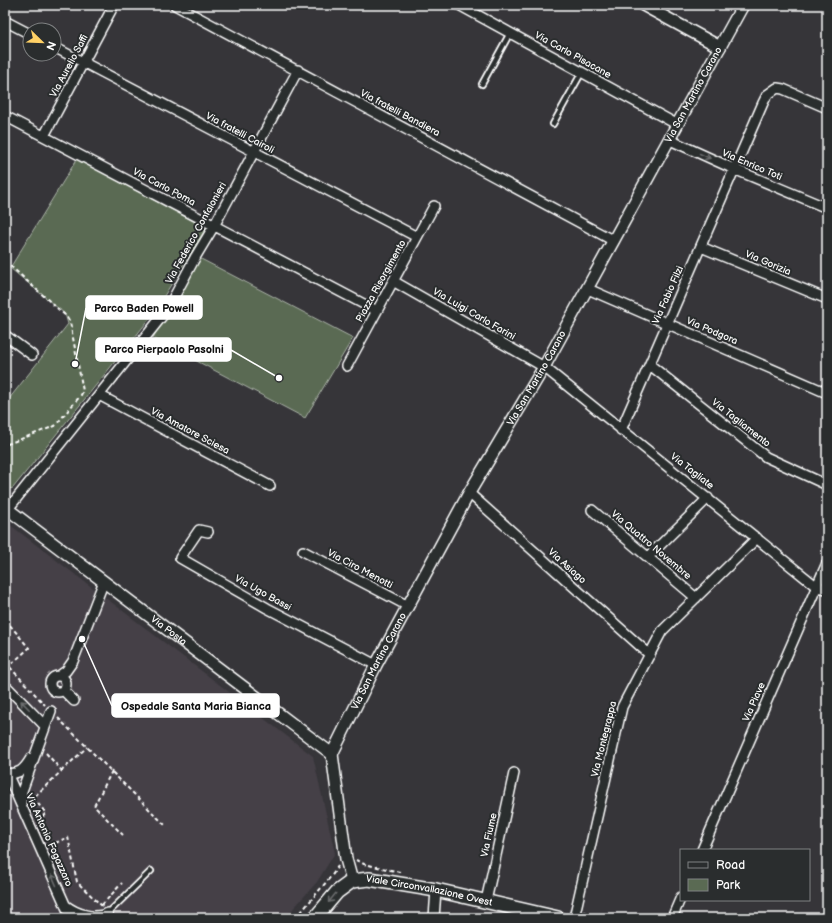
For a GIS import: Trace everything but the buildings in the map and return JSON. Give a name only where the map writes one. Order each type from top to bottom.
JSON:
[{"type":"main road","name":"Viale Circonvallazione Ovest","points":[[315,918],[337,892],[352,881],[369,879],[436,890],[486,901],[538,916],[558,918]]},
{"type":"street","name":"Via Aurelio Saffi","points":[[44,136],[114,5]]},
{"type":"street","name":"Via fratelli Bandiera","points":[[175,5],[614,241]]},
{"type":"street","name":"Via Carlo Pisacane","points":[[459,5],[678,125]]},
{"type":"street","points":[[643,5],[720,47]]},
{"type":"street","name":"Via San Martino Carano","points":[[332,754],[376,665],[469,493],[544,367],[588,289],[743,5]]},
{"type":"street","points":[[5,21],[22,30]]},
{"type":"street","name":"Via fratelli Cairoli","points":[[62,51],[417,237]]},
{"type":"street","name":"Via Federico Confalonieri","points":[[6,508],[167,310],[298,70]]},
{"type":"street","name":"Via Fabio Filzi","points":[[621,430],[762,103],[767,95],[777,88],[783,89],[827,108]]},
{"type":"street","name":"Via Carlo Poma","points":[[5,116],[377,311]]},
{"type":"street","name":"Via Enrico Toti","points":[[670,140],[827,208]]},
{"type":"street","name":"Piazza Risorgimento","points":[[347,366],[434,206]]},
{"type":"street","name":"Via Gorizia","points":[[701,247],[827,299]]},
{"type":"street","name":"Via Luigi Carlo Farini","points":[[393,281],[544,367]]},
{"type":"street","name":"Via Podgora","points":[[588,289],[827,393]]},
{"type":"street","points":[[5,335],[32,355]]},
{"type":"street","name":"Via Tagliamento","points":[[650,365],[766,457],[827,486]]},
{"type":"street","name":"Via Tagliate","points":[[544,367],[817,586],[827,589]]},
{"type":"street","name":"Via Amatore Sciesa","points":[[99,395],[270,486]]},
{"type":"street","name":"Via Asiago","points":[[469,493],[650,655]]},
{"type":"street","points":[[648,557],[708,498]]},
{"type":"street","name":"Via Posta","points":[[6,508],[332,754]]},
{"type":"street","name":"Via Quattro Novembre","points":[[592,510],[696,598]]},
{"type":"street","name":"Via Ugo Bassi","points":[[208,532],[199,530],[180,558],[267,608],[376,665]]},
{"type":"street","name":"Via Montegrappa","points":[[574,918],[622,707],[662,631],[757,538]]},
{"type":"street","name":"Via Ciro Menotti","points":[[302,551],[408,606]]},
{"type":"street","name":"Via Piave","points":[[702,849],[827,563]]},
{"type":"street","points":[[73,661],[66,671],[52,679],[51,686],[56,691],[64,687],[104,581]]},
{"type":"street","points":[[59,676],[64,679],[64,687],[74,701]]},
{"type":"street","points":[[5,691],[8,688],[45,726]]},
{"type":"street","points":[[21,805],[21,796],[51,711]]},
{"type":"street","points":[[5,773],[13,774],[23,770],[38,745]]},
{"type":"street","points":[[332,754],[346,859],[352,881]]},
{"type":"street","name":"Via Antonio Fogazzaro","points":[[5,773],[10,780],[70,917]]},
{"type":"street","name":"Via Fiume","points":[[486,901],[514,773]]},
{"type":"street","points":[[434,918],[436,890]]},
{"type":"street","points":[[672,918],[680,899]]},
{"type":"street","points":[[65,904],[76,912],[91,916],[105,915]]},
{"type":"lane","points":[[482,84],[510,33]]},
{"type":"lane","points":[[553,124],[582,72]]},
{"type":"lane","points":[[105,915],[151,871]]},
{"type":"path","points":[[5,261],[67,317],[70,322],[83,391],[55,426],[5,445]]},
{"type":"path","points":[[5,628],[9,624],[29,648],[5,670]]},
{"type":"path","points":[[5,662],[51,711],[166,826]]},
{"type":"path","points":[[38,745],[62,771]]},
{"type":"path","points":[[32,830],[46,813],[33,798],[87,747]]},
{"type":"path","points":[[112,771],[94,806],[123,835]]},
{"type":"path","points":[[40,850],[68,837],[77,882],[101,906],[105,915]]},
{"type":"path","points":[[296,918],[333,874],[342,860],[346,859]]},
{"type":"path","points":[[101,906],[122,883]]},
{"type":"shaded area","points":[[5,521],[313,756],[335,853],[317,882],[285,918],[5,918]]},
{"type":"green space","points":[[77,159],[206,228],[151,317],[13,488],[5,490],[5,404],[68,324],[65,314],[10,268]]},
{"type":"green space","points":[[201,259],[353,338],[305,418],[153,338],[167,310]]},
{"type":"place","name":"Parco Baden Powell","points":[[75,364]]},
{"type":"place","name":"Parco Pierpaolo Pasolni","points":[[279,378]]},
{"type":"place","name":"Ospedale Santa Maria Bianca","points":[[82,639]]}]
